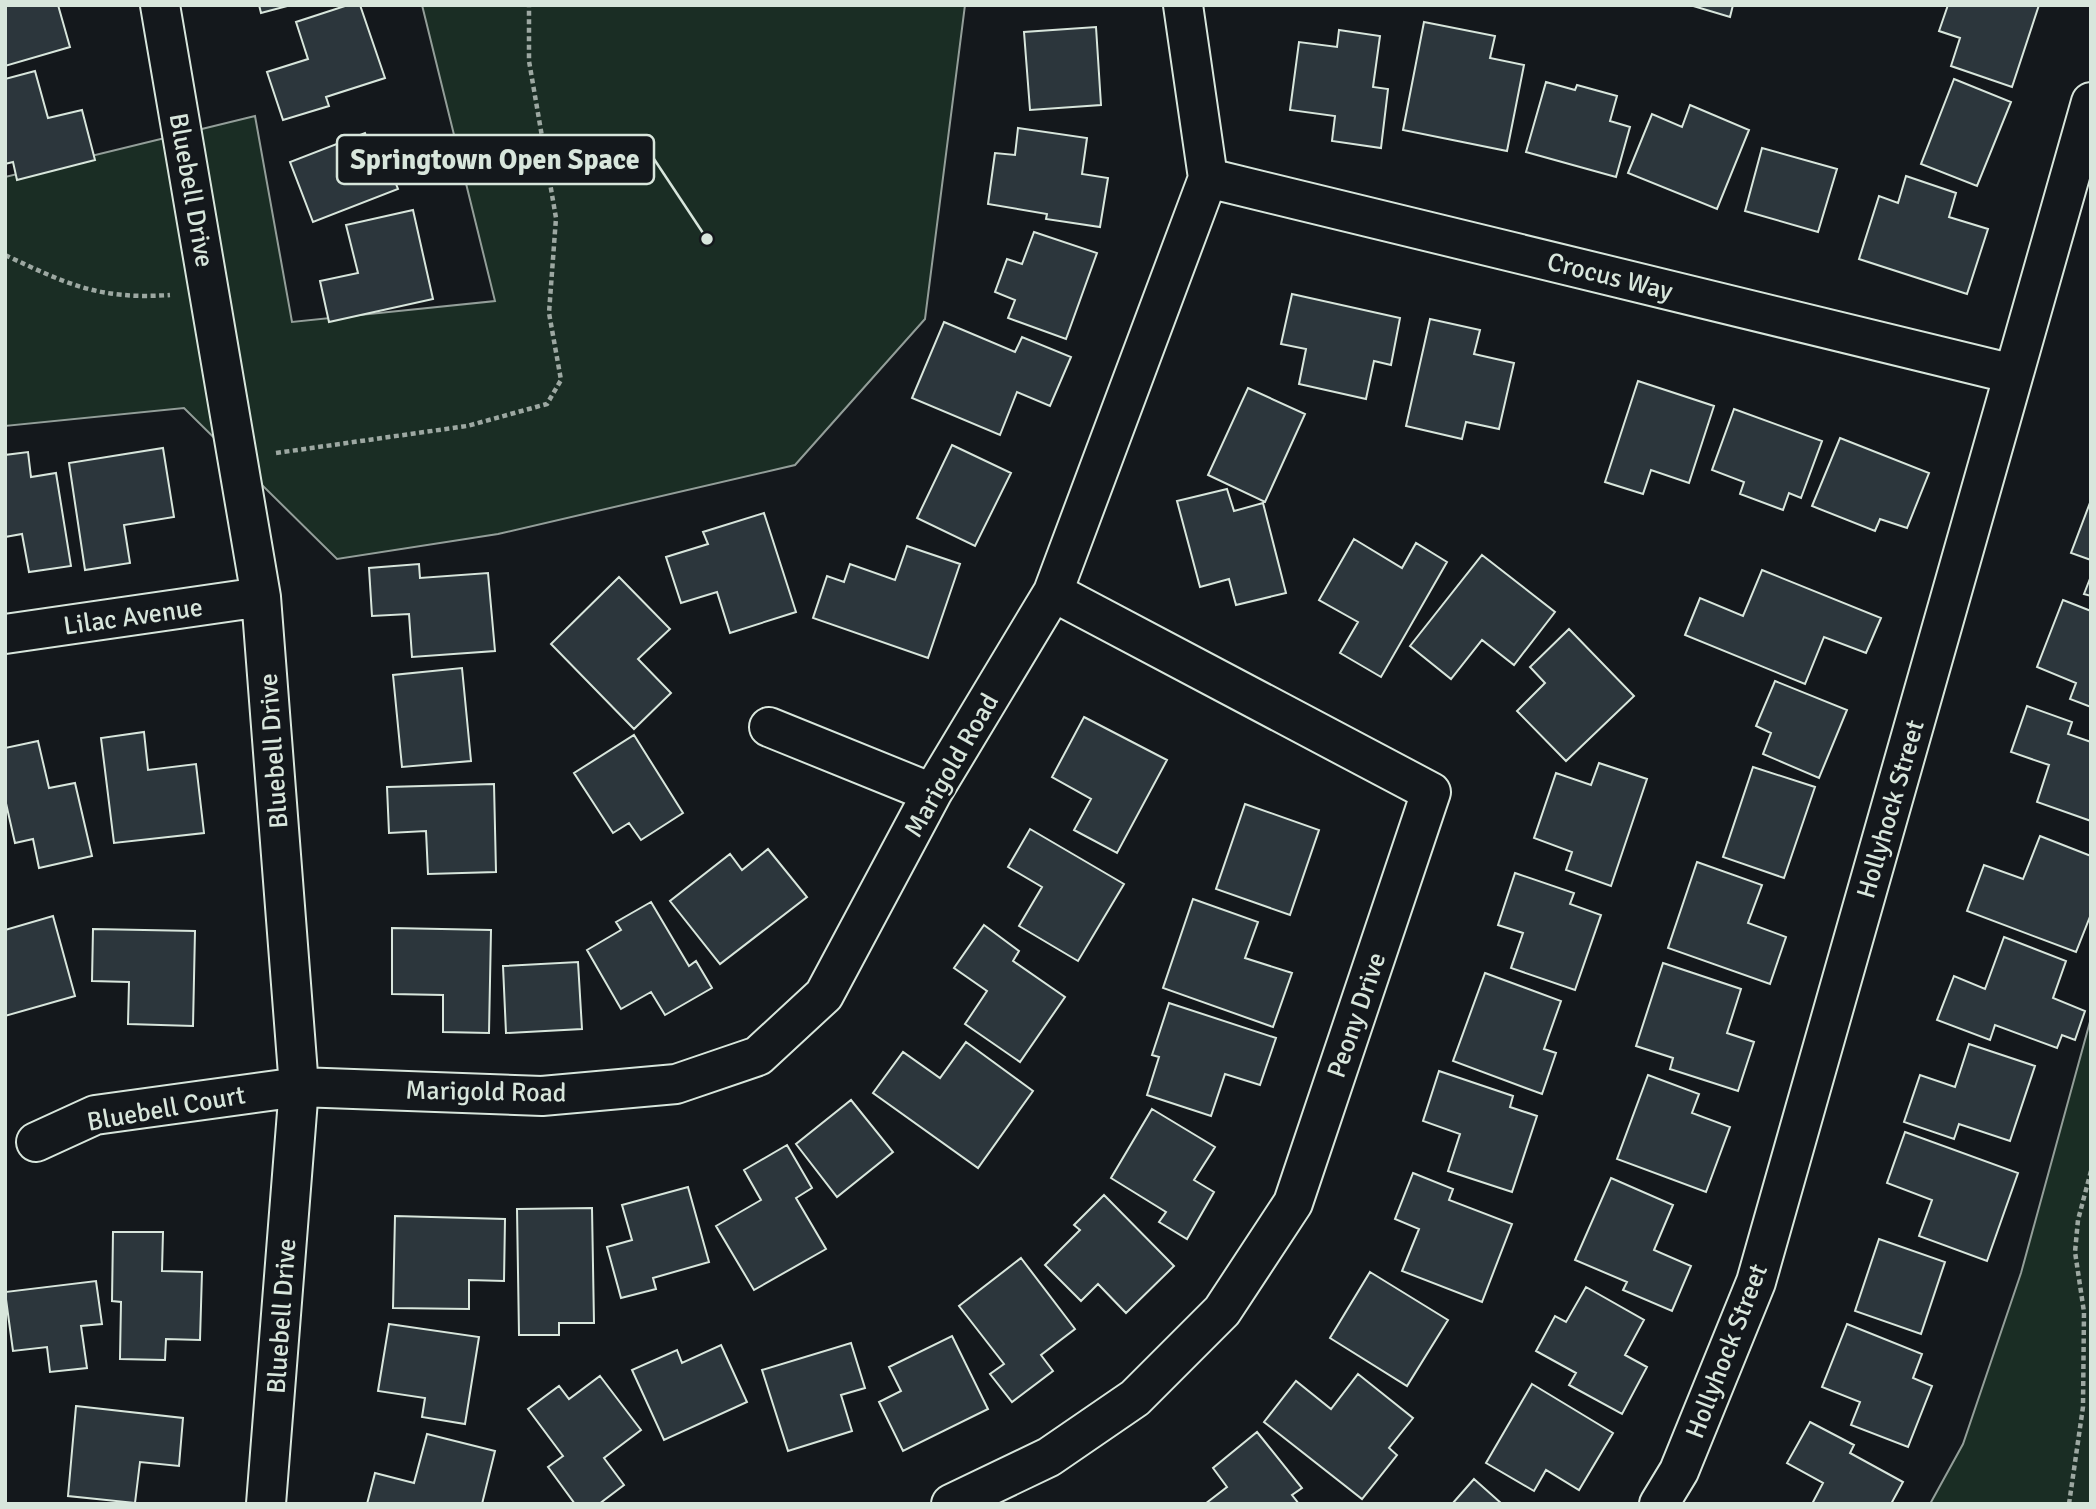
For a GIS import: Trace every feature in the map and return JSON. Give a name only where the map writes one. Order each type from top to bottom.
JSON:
[{"type":"street","name":"Bluebell Drive","points":[[160,5],[261,597],[299,1087],[267,1504]]},
{"type":"street","name":"Marigold Road","points":[[299,1087],[542,1096],[676,1084],[758,1056],[824,995],[932,793],[1053,592],[1208,178],[1183,5]]},
{"type":"street","name":"Hollyhock Street","points":[[1659,1504],[1679,1471],[1756,1282],[2091,103]]},
{"type":"street","name":"Crocus Way","points":[[1208,178],[2013,374]]},
{"type":"street","name":"Peony Drive","points":[[951,1504],[1049,1457],[1135,1398],[1223,1311],[1293,1203],[1431,792],[1053,592]]},
{"type":"street","name":"Lilac Avenue","points":[[5,634],[261,597]]},
{"type":"street","points":[[769,727],[932,793]]},
{"type":"street","name":"Bluebell Court","points":[[36,1142],[95,1115],[299,1087]]},
{"type":"path","points":[[237,459],[467,426],[547,404],[561,380],[549,313],[556,218],[529,61],[529,5]]},
{"type":"path","points":[[5,255],[72,286],[130,298],[173,295],[208,286]]},
{"type":"path","points":[[2069,1504],[2083,1407],[2084,1312],[2075,1252],[2078,1220],[2091,1171]]},
{"type":"green space","points":[[422,5],[965,5],[925,319],[795,465],[498,534],[337,559],[184,408],[5,426],[5,177],[255,116],[292,322],[495,301]]},
{"type":"green space","points":[[2091,1018],[2091,1504],[1930,1504],[1963,1444],[2021,1273]]},
{"type":"building","points":[[5,5],[58,5],[70,47],[5,66]]},
{"type":"building","points":[[259,5],[291,5],[261,13]]},
{"type":"building","points":[[348,5],[360,5],[385,78],[326,97],[329,106],[283,120],[267,72],[308,59],[296,22]]},
{"type":"building","points":[[1690,5],[1733,5],[1730,17]]},
{"type":"building","points":[[1948,5],[2039,5],[2012,87],[1951,66],[1960,38],[1939,31]]},
{"type":"building","points":[[1424,22],[1495,36],[1490,58],[1524,65],[1507,151],[1403,130]]},
{"type":"building","points":[[1096,27],[1101,105],[1030,110],[1024,32]]},
{"type":"building","points":[[1339,30],[1380,36],[1373,87],[1388,89],[1381,148],[1332,141],[1335,116],[1290,110],[1299,42],[1337,47]]},
{"type":"building","points":[[35,71],[48,118],[82,110],[95,160],[17,180],[13,162],[5,164],[5,79]]},
{"type":"building","points":[[1954,79],[2011,102],[1977,186],[1921,164]]},
{"type":"building","points":[[1546,82],[1575,90],[1577,85],[1617,96],[1610,121],[1630,127],[1616,177],[1526,152]]},
{"type":"building","points":[[1690,105],[1749,130],[1717,209],[1628,173],[1652,114],[1682,127]]},
{"type":"building","points":[[1018,128],[1087,138],[1082,174],[1108,178],[1100,227],[1046,219],[1047,214],[988,204],[995,153],[1015,155]]},
{"type":"building","points":[[365,133],[376,163],[386,159],[398,189],[313,222],[290,162]]},
{"type":"building","points":[[1762,148],[1837,169],[1818,232],[1745,211]]},
{"type":"building","points":[[1906,176],[1956,193],[1949,217],[1988,229],[1967,294],[1859,259],[1879,196],[1898,203]]},
{"type":"building","points":[[413,210],[433,299],[329,322],[320,281],[358,273],[346,225]]},
{"type":"building","points":[[1034,232],[1097,253],[1066,339],[1008,318],[1015,300],[995,292],[1007,259],[1022,264]]},
{"type":"building","points":[[1292,294],[1400,318],[1391,365],[1374,361],[1366,399],[1299,384],[1306,349],[1281,344]]},
{"type":"building","points":[[1430,319],[1480,330],[1474,354],[1514,363],[1499,429],[1466,422],[1462,439],[1406,426]]},
{"type":"building","points":[[944,322],[1015,352],[1022,337],[1071,357],[1050,406],[1017,392],[1000,435],[912,398]]},
{"type":"building","points":[[1638,381],[1714,406],[1689,483],[1651,470],[1643,494],[1605,482]]},
{"type":"building","points":[[1248,388],[1305,414],[1265,502],[1208,475]]},
{"type":"building","points":[[1734,409],[1822,441],[1801,498],[1789,493],[1783,510],[1740,494],[1744,482],[1712,470]]},
{"type":"building","points":[[1840,438],[1929,473],[1907,528],[1880,519],[1875,531],[1812,506]]},
{"type":"building","points":[[952,445],[1011,473],[975,546],[917,518]]},
{"type":"building","points":[[163,448],[174,517],[124,525],[130,563],[85,570],[69,463]]},
{"type":"building","points":[[28,452],[31,477],[56,473],[71,566],[29,572],[22,534],[5,537],[5,455]]},
{"type":"building","points":[[1227,489],[1234,511],[1263,503],[1286,593],[1236,605],[1229,579],[1200,587],[1177,501]]},
{"type":"building","points":[[2091,500],[2091,560],[2071,553]]},
{"type":"building","points":[[764,513],[796,612],[730,633],[717,592],[681,603],[666,557],[708,544],[703,532]]},
{"type":"building","points":[[1354,539],[1402,568],[1416,543],[1447,562],[1381,677],[1340,653],[1358,622],[1319,600]]},
{"type":"building","points":[[907,546],[960,564],[928,658],[813,618],[827,576],[844,582],[850,564],[895,580]]},
{"type":"building","points":[[1482,555],[1555,612],[1514,665],[1482,640],[1451,679],[1410,646]]},
{"type":"building","points":[[419,564],[420,578],[488,573],[495,651],[412,657],[409,614],[372,616],[369,568]]},
{"type":"building","points":[[1762,570],[1881,618],[1866,653],[1824,637],[1805,684],[1685,635],[1700,598],[1743,616]]},
{"type":"building","points":[[2091,576],[2091,596],[2084,594]]},
{"type":"building","points":[[619,577],[670,629],[638,659],[671,693],[634,729],[551,644]]},
{"type":"building","points":[[2063,600],[2091,611],[2091,707],[2070,699],[2076,683],[2037,667]]},
{"type":"building","points":[[1569,629],[1634,696],[1566,761],[1517,711],[1545,683],[1530,667]]},
{"type":"building","points":[[462,668],[471,761],[402,767],[393,675]]},
{"type":"building","points":[[1775,681],[1847,710],[1819,778],[1763,754],[1771,733],[1756,726]]},
{"type":"building","points":[[2027,706],[2072,722],[2068,734],[2091,742],[2091,821],[2037,802],[2049,765],[2011,752]]},
{"type":"building","points":[[1084,717],[1167,760],[1117,853],[1074,830],[1091,799],[1052,777]]},
{"type":"building","points":[[144,732],[148,770],[196,764],[204,833],[114,843],[101,738]]},
{"type":"building","points":[[634,735],[683,813],[641,840],[629,823],[613,833],[574,773]]},
{"type":"building","points":[[38,741],[49,788],[75,783],[92,856],[39,868],[33,839],[15,843],[5,799],[5,748]]},
{"type":"building","points":[[1599,763],[1647,779],[1611,886],[1566,870],[1572,852],[1534,838],[1556,773],[1591,785]]},
{"type":"building","points":[[1753,767],[1815,787],[1784,878],[1723,857]]},
{"type":"building","points":[[494,784],[496,872],[428,874],[426,831],[389,833],[387,787]]},
{"type":"building","points":[[1245,804],[1319,830],[1290,915],[1216,889]]},
{"type":"building","points":[[1030,829],[1124,884],[1078,961],[1019,926],[1042,887],[1008,867]]},
{"type":"building","points":[[2040,836],[2091,856],[2091,914],[2076,952],[1967,911],[1984,865],[2023,879]]},
{"type":"building","points":[[768,849],[807,897],[720,964],[670,901],[730,854],[742,870]]},
{"type":"building","points":[[1697,862],[1762,885],[1748,923],[1786,937],[1770,984],[1668,948]]},
{"type":"building","points":[[1515,873],[1574,893],[1570,904],[1601,915],[1575,990],[1511,968],[1523,933],[1498,925]]},
{"type":"building","points":[[1193,899],[1258,922],[1245,958],[1292,973],[1273,1027],[1163,988]]},
{"type":"building","points":[[651,902],[689,966],[696,961],[712,988],[665,1015],[651,992],[621,1009],[587,950],[621,930],[616,922]]},
{"type":"building","points":[[53,916],[75,996],[5,1016],[5,930]]},
{"type":"building","points":[[984,925],[1019,951],[1013,961],[1065,997],[1020,1062],[965,1024],[987,991],[954,968]]},
{"type":"building","points":[[392,928],[491,930],[489,1033],[443,1032],[443,995],[392,994]]},
{"type":"building","points":[[93,929],[195,931],[193,1026],[128,1024],[129,982],[92,981]]},
{"type":"building","points":[[2004,937],[2066,961],[2053,998],[2085,1011],[2075,1040],[2062,1035],[2057,1048],[1995,1025],[1990,1040],[1937,1020],[1954,976],[1985,989]]},
{"type":"building","points":[[578,962],[582,1029],[506,1033],[503,966]]},
{"type":"building","points":[[1663,963],[1741,989],[1727,1033],[1754,1042],[1738,1091],[1670,1069],[1673,1058],[1636,1046]]},
{"type":"building","points":[[1485,973],[1561,1001],[1544,1049],[1556,1053],[1542,1094],[1453,1061]]},
{"type":"building","points":[[1169,1003],[1276,1038],[1260,1085],[1225,1074],[1211,1116],[1147,1095],[1159,1057],[1152,1055]]},
{"type":"building","points":[[966,1042],[1033,1091],[978,1168],[873,1093],[903,1052],[940,1078]]},
{"type":"building","points":[[1969,1044],[2035,1066],[2010,1141],[1959,1124],[1954,1139],[1904,1122],[1920,1075],[1955,1087]]},
{"type":"building","points":[[1439,1071],[1513,1096],[1510,1107],[1537,1116],[1512,1192],[1448,1171],[1460,1134],[1423,1121]]},
{"type":"building","points":[[1648,1075],[1699,1094],[1692,1113],[1730,1127],[1706,1192],[1617,1159]]},
{"type":"building","points":[[851,1100],[893,1152],[837,1197],[796,1144]]},
{"type":"building","points":[[1152,1109],[1215,1147],[1194,1180],[1214,1192],[1187,1239],[1159,1222],[1166,1212],[1111,1178]]},
{"type":"building","points":[[1905,1132],[2018,1173],[1987,1261],[1919,1236],[1932,1200],[1887,1183]]},
{"type":"building","points":[[787,1145],[812,1188],[796,1198],[826,1249],[754,1290],[716,1226],[761,1200],[744,1170]]},
{"type":"building","points":[[1413,1173],[1453,1189],[1449,1200],[1512,1224],[1482,1302],[1402,1271],[1419,1229],[1395,1219]]},
{"type":"building","points":[[1611,1178],[1673,1205],[1654,1250],[1691,1266],[1672,1311],[1623,1290],[1627,1282],[1575,1260]]},
{"type":"building","points":[[688,1187],[709,1262],[653,1278],[656,1289],[621,1298],[607,1247],[632,1240],[622,1205]]},
{"type":"building","points":[[1104,1195],[1174,1266],[1126,1313],[1098,1284],[1081,1301],[1045,1265],[1080,1230],[1074,1225]]},
{"type":"building","points":[[592,1208],[594,1323],[559,1323],[559,1335],[519,1335],[517,1209]]},
{"type":"building","points":[[395,1216],[505,1219],[504,1281],[469,1280],[469,1309],[393,1308]]},
{"type":"building","points":[[113,1232],[163,1232],[162,1271],[202,1272],[200,1340],[166,1339],[165,1360],[120,1359],[121,1302],[112,1301]]},
{"type":"building","points":[[1879,1239],[1945,1262],[1921,1334],[1855,1311]]},
{"type":"building","points":[[1021,1258],[1075,1329],[1041,1355],[1053,1371],[1012,1402],[990,1374],[1004,1364],[959,1306]]},
{"type":"building","points":[[1370,1272],[1448,1320],[1407,1386],[1330,1338]]},
{"type":"building","points":[[96,1281],[102,1324],[81,1326],[87,1368],[50,1372],[47,1347],[13,1351],[5,1292]]},
{"type":"building","points":[[1586,1287],[1644,1320],[1625,1355],[1647,1367],[1622,1414],[1569,1385],[1576,1373],[1536,1351],[1555,1316],[1566,1322]]},
{"type":"building","points":[[389,1324],[479,1337],[465,1424],[422,1417],[425,1398],[378,1391]]},
{"type":"building","points":[[1847,1324],[1922,1354],[1913,1378],[1932,1386],[1908,1447],[1851,1425],[1860,1402],[1822,1387]]},
{"type":"building","points":[[952,1336],[988,1409],[903,1451],[879,1402],[901,1391],[889,1367]]},
{"type":"building","points":[[851,1343],[865,1388],[841,1395],[852,1431],[788,1451],[762,1370]]},
{"type":"building","points":[[721,1345],[747,1402],[664,1440],[632,1370],[677,1350],[682,1363]]},
{"type":"building","points":[[1358,1374],[1413,1418],[1389,1448],[1397,1455],[1362,1499],[1264,1422],[1296,1381],[1331,1409]]},
{"type":"building","points":[[600,1376],[641,1430],[604,1458],[624,1485],[599,1504],[575,1504],[548,1467],[563,1456],[528,1409],[559,1386],[569,1399]]},
{"type":"building","points":[[1532,1384],[1613,1433],[1579,1490],[1546,1470],[1534,1491],[1486,1463]]},
{"type":"building","points":[[76,1406],[183,1418],[179,1466],[140,1462],[135,1503],[68,1496]]},
{"type":"building","points":[[1810,1422],[1854,1445],[1850,1453],[1903,1482],[1891,1504],[1812,1504],[1823,1483],[1787,1463]]},
{"type":"building","points":[[1257,1432],[1302,1488],[1292,1495],[1299,1504],[1205,1504],[1227,1487],[1213,1468]]},
{"type":"building","points":[[427,1434],[495,1451],[482,1504],[367,1504],[375,1473],[414,1483]]},
{"type":"building","points":[[1474,1479],[1502,1504],[1452,1504]]},
{"type":"place","name":"Springtown Open Space","points":[[707,239]]}]
